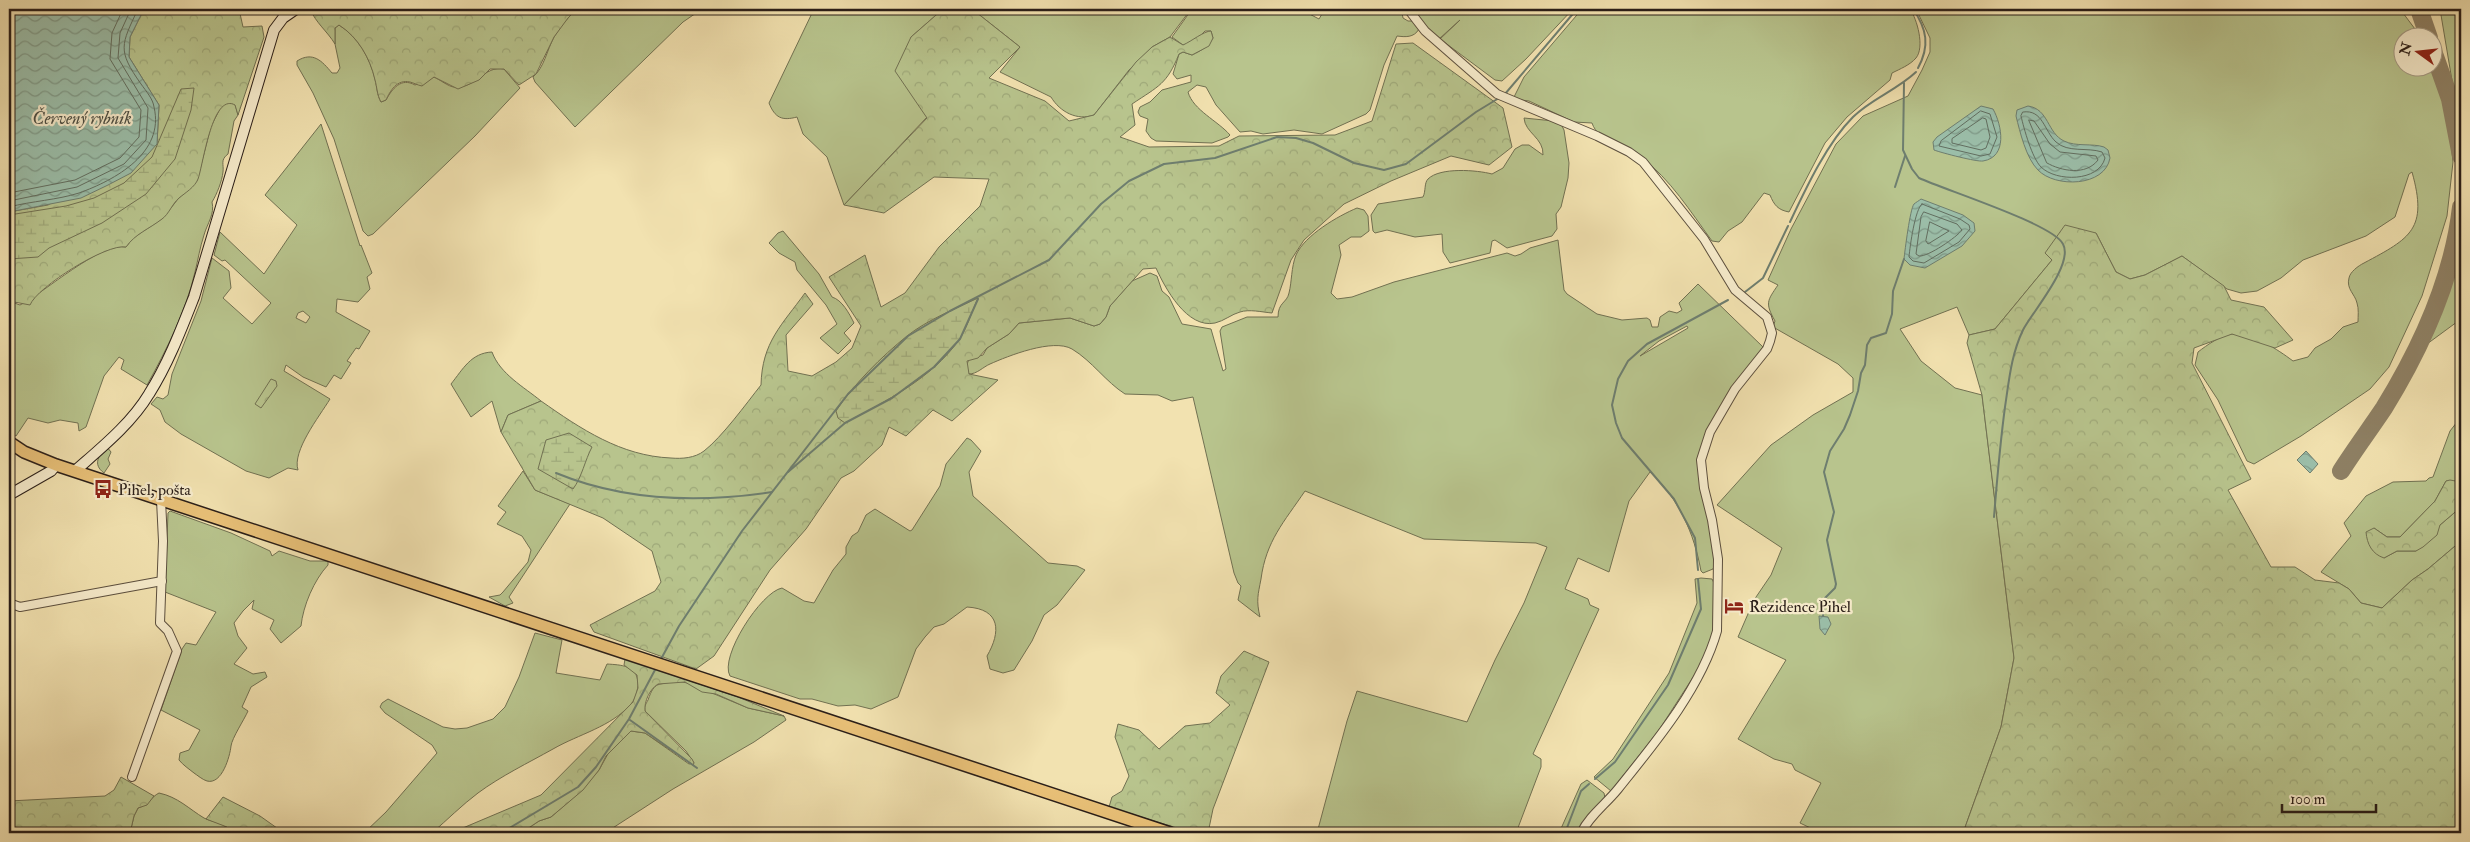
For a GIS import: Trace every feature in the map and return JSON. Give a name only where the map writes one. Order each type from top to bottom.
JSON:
[{"type":"main road","points":[[9,442],[24,452],[56,465],[1170,833]]},
{"type":"street","points":[[75,471],[132,416],[148,395],[174,347],[194,297],[274,30],[283,18],[296,9]]},
{"type":"street","points":[[1408,9],[1425,31],[1497,94],[1597,136],[1629,152],[1643,162],[1704,238],[1735,290],[1767,317],[1772,333],[1767,349],[1735,389],[1710,432],[1701,460],[1704,488],[1712,520],[1718,559],[1717,631],[1715,640],[1699,676],[1660,735],[1615,792],[1592,815],[1581,833]]},
{"type":"street","points":[[9,495],[51,471],[56,465]]},
{"type":"street","points":[[132,777],[177,651],[168,631],[160,623],[163,541],[161,500]]},
{"type":"street","points":[[9,603],[20,607],[162,581]]},
{"type":"green space","points":[[144,9],[239,9],[243,27],[262,26],[264,37],[238,115],[235,105],[227,104],[220,109],[210,132],[197,182],[177,200],[162,219],[138,235],[126,247],[104,252],[58,278],[35,297],[30,305],[9,301],[9,212],[48,205],[157,144],[159,105],[129,57],[130,37]]},
{"type":"green space","points":[[310,9],[577,9],[554,37],[536,74],[519,85],[504,69],[490,69],[479,80],[458,89],[434,77],[422,86],[410,82],[401,82],[392,90],[386,100],[381,102],[370,64],[357,42],[339,25],[335,28],[335,44],[315,19]]},
{"type":"green space","points":[[577,9],[702,9],[683,22],[575,127],[535,82],[533,77],[543,64],[556,33]]},
{"type":"green space","points":[[814,9],[943,9],[911,37],[927,117],[844,205],[827,157],[803,134],[797,117],[787,119],[780,117],[774,112],[769,103]]},
{"type":"green space","points":[[943,9],[972,9],[1020,47],[989,78],[1045,101],[1069,121],[1094,115],[1136,62],[1152,47],[1170,37],[1183,45],[1211,31],[1213,38],[1209,46],[1192,55],[1183,52],[1179,54],[1175,64],[1161,84],[1132,104],[1135,125],[1120,137],[1149,147],[1219,146],[1239,136],[1335,135],[1372,121],[1396,44],[1413,43],[1503,108],[1512,147],[1489,165],[1451,156],[1391,181],[1344,204],[1304,240],[1291,260],[1272,313],[1244,311],[1215,323],[1195,320],[1186,314],[1171,296],[1156,268],[1143,269],[1110,306],[1106,317],[1100,324],[1094,326],[1070,318],[1019,323],[1009,334],[987,348],[978,358],[967,361],[969,374],[998,380],[952,421],[933,410],[906,436],[889,427],[882,445],[854,471],[841,478],[806,529],[770,570],[714,656],[696,669],[594,632],[590,625],[655,591],[661,582],[652,551],[603,518],[535,490],[501,432],[508,415],[541,401],[587,431],[618,446],[653,456],[688,458],[697,455],[711,445],[734,420],[761,385],[762,370],[769,345],[781,325],[805,293],[813,304],[786,335],[788,371],[812,376],[836,362],[852,348],[861,326],[829,277],[865,255],[881,307],[905,293],[939,247],[980,206],[989,179],[934,177],[884,213],[844,205],[927,118],[895,71],[911,37]]},
{"type":"green space","points":[[972,9],[1191,9],[1170,37],[1152,47],[1129,70],[1094,115],[1081,117],[1064,111],[1051,97],[1000,72],[1020,47]]},
{"type":"green space","points":[[1192,9],[1236,9],[1238,11],[1242,9],[1300,9],[1319,19],[1322,14],[1318,9],[1404,9],[1402,13],[1403,18],[1413,21],[1419,29],[1417,32],[1406,37],[1397,36],[1384,65],[1370,110],[1366,114],[1322,134],[1294,130],[1263,134],[1251,131],[1240,132],[1216,105],[1206,87],[1197,85],[1188,92],[1191,98],[1200,110],[1230,135],[1212,143],[1156,141],[1146,131],[1148,119],[1140,116],[1138,112],[1140,107],[1150,102],[1162,90],[1191,82],[1191,75],[1177,79],[1173,74],[1179,54],[1183,52],[1192,55],[1209,44],[1213,38],[1211,31],[1205,31],[1194,42],[1183,45],[1172,37]]},
{"type":"green space","points":[[1412,9],[1573,9],[1526,59],[1502,81],[1495,80],[1440,39],[1460,20],[1439,39],[1431,33]]},
{"type":"green space","points":[[1582,9],[1910,9],[1917,26],[1920,47],[1916,58],[1905,67],[1892,73],[1890,80],[1847,117],[1825,143],[1789,212],[1779,208],[1770,195],[1764,193],[1742,222],[1728,231],[1719,242],[1712,241],[1671,186],[1641,157],[1600,135],[1592,123],[1574,122],[1529,101],[1513,99],[1524,77]]},
{"type":"green space","points":[[1916,9],[2400,9],[2414,28],[2392,28],[2392,78],[2442,78],[2443,63],[2453,162],[2447,216],[2422,296],[2389,367],[2370,389],[2301,436],[2254,464],[2247,461],[2218,400],[2195,365],[2198,352],[2210,343],[2233,334],[2257,339],[2293,361],[2308,357],[2315,348],[2331,339],[2343,327],[2358,322],[2358,305],[2348,282],[2350,276],[2359,266],[2394,246],[2412,229],[2418,207],[2412,172],[2409,174],[2395,217],[2366,236],[2303,260],[2281,278],[2257,291],[2241,293],[2227,289],[2182,256],[2145,275],[2130,279],[2116,272],[2096,233],[2052,260],[1995,329],[1969,335],[1957,307],[1900,329],[1921,361],[1955,388],[1982,395],[2014,658],[2001,727],[1963,833],[1821,833],[1800,823],[1821,783],[1795,770],[1792,764],[1774,759],[1738,739],[1786,660],[1738,637],[1754,600],[1771,575],[1782,548],[1717,505],[1771,445],[1813,415],[1853,392],[1853,378],[1838,364],[1773,327],[1775,321],[1769,302],[1771,295],[1778,285],[1768,280],[1791,229],[1836,144],[1863,116],[1908,96],[1930,52],[1930,38]]},
{"type":"green space","points":[[2440,9],[2461,9],[2461,134]]},
{"type":"green space","points":[[339,25],[352,36],[366,56],[373,71],[381,102],[386,100],[394,88],[401,83],[405,82],[415,85],[434,77],[452,87],[462,87],[485,73],[497,69],[504,69],[520,88],[475,136],[373,234],[368,236],[363,231],[334,139],[313,93],[297,65],[297,61],[312,57],[321,61],[332,73],[337,73],[340,68],[335,44],[335,28]]},
{"type":"green space","points":[[194,88],[191,110],[175,159],[146,194],[102,223],[49,248],[38,257],[9,259],[9,215],[66,206],[94,198],[124,183],[152,157],[181,89]]},
{"type":"green space","points":[[227,102],[235,104],[238,115],[234,121],[228,154],[223,160],[223,172],[220,183],[212,202],[212,215],[181,316],[147,385],[121,369],[124,360],[119,357],[104,376],[86,427],[79,431],[78,423],[60,420],[48,423],[28,418],[16,436],[9,432],[9,301],[20,305],[87,260],[102,252],[126,247],[133,238],[163,218],[178,199],[197,181],[211,126],[221,107]]},
{"type":"green space","points":[[1524,118],[1554,121],[1561,124],[1564,130],[1569,163],[1568,178],[1561,207],[1556,214],[1557,229],[1552,236],[1507,248],[1495,240],[1492,241],[1490,253],[1450,263],[1443,252],[1442,234],[1415,237],[1387,230],[1375,233],[1373,231],[1371,215],[1378,204],[1423,197],[1428,179],[1434,175],[1459,170],[1492,174],[1503,168],[1515,149],[1522,145],[1529,145],[1543,155],[1541,144],[1528,128]]},
{"type":"green space","points":[[321,124],[360,246],[372,273],[367,277],[370,289],[358,302],[337,299],[336,312],[370,331],[359,349],[356,348],[347,361],[351,363],[341,379],[334,375],[326,387],[303,377],[286,365],[284,371],[330,399],[313,424],[303,444],[297,462],[298,470],[288,468],[269,478],[246,471],[181,434],[165,422],[160,410],[151,404],[157,397],[163,399],[168,395],[172,374],[201,301],[212,258],[229,271],[231,288],[223,298],[252,324],[271,303],[225,260],[222,261],[214,255],[220,232],[264,274],[297,225],[265,195]],"holes":[[[303,311],[310,317],[306,323],[296,318],[298,313]]]},
{"type":"green space","points":[[2461,182],[2461,319],[2427,344],[2417,339],[2419,329],[2450,246]]},
{"type":"green space","points":[[1357,208],[1364,210],[1368,216],[1369,231],[1361,237],[1351,237],[1339,245],[1341,255],[1331,293],[1337,299],[1352,297],[1394,282],[1507,253],[1515,256],[1530,248],[1558,240],[1564,290],[1597,314],[1622,320],[1647,318],[1650,320],[1652,327],[1658,327],[1660,317],[1669,311],[1677,313],[1682,310],[1679,303],[1698,284],[1763,347],[1729,394],[1699,457],[1716,562],[1713,569],[1703,573],[1701,571],[1694,543],[1684,517],[1660,482],[1650,472],[1629,501],[1609,572],[1578,558],[1565,589],[1588,599],[1590,605],[1599,609],[1533,754],[1541,759],[1541,767],[1516,833],[1317,833],[1357,691],[1467,722],[1495,660],[1524,603],[1547,547],[1536,543],[1424,539],[1305,491],[1283,522],[1267,554],[1258,594],[1260,617],[1238,600],[1241,586],[1234,573],[1193,397],[1172,401],[1158,395],[1125,394],[1093,365],[1072,349],[1064,346],[1031,349],[990,364],[972,374],[969,374],[966,367],[969,359],[983,355],[987,348],[1009,334],[1019,323],[1070,318],[1094,326],[1100,324],[1106,317],[1110,306],[1132,281],[1150,273],[1157,276],[1162,291],[1169,297],[1182,324],[1211,329],[1223,371],[1226,369],[1220,331],[1222,327],[1247,317],[1278,317],[1279,308],[1288,296],[1294,260],[1300,248],[1314,233]],"holes":[[[1687,326],[1688,328],[1640,356],[1659,341]]]},
{"type":"green space","points":[[2065,225],[2096,233],[2116,272],[2130,279],[2145,275],[2182,256],[2224,286],[2231,300],[2264,307],[2293,340],[2275,348],[2232,334],[2194,348],[2192,363],[2251,479],[2228,490],[2271,567],[2295,567],[2315,580],[2339,583],[2349,589],[2361,603],[2382,608],[2412,580],[2461,541],[2461,833],[1963,833],[2001,727],[2014,658],[1982,395],[1967,343],[1969,335],[1995,329],[2052,260],[2045,253]]},
{"type":"green space","points":[[783,231],[819,274],[832,297],[845,307],[854,323],[844,333],[851,341],[838,354],[820,338],[837,324],[826,305],[797,270],[795,262],[779,253],[769,243],[778,233]]},
{"type":"green space","points":[[978,298],[959,340],[948,354],[921,378],[845,423],[838,418],[836,411],[851,391],[897,344],[923,325]]},
{"type":"green space","points":[[492,352],[507,373],[541,401],[508,415],[501,432],[492,401],[471,417],[451,384],[468,363],[478,355]]},
{"type":"green space","points":[[271,379],[276,381],[277,386],[261,408],[255,404]]},
{"type":"green space","points":[[2461,417],[2461,482],[2446,481],[2435,501],[2400,537],[2387,537],[2374,528],[2384,558],[2397,551],[2416,551],[2440,525],[2461,507],[2461,541],[2412,580],[2382,608],[2361,603],[2349,589],[2321,572],[2351,536],[2344,523],[2366,496],[2393,482],[2426,481],[2433,477],[2450,431]]},
{"type":"green space","points":[[569,433],[592,447],[573,489],[538,469],[546,440]]},
{"type":"green space","points":[[967,438],[981,451],[969,472],[973,496],[1048,563],[1077,566],[1085,570],[1057,605],[1044,615],[1032,641],[1014,670],[1003,673],[990,669],[987,656],[995,638],[995,623],[986,612],[967,607],[944,624],[934,627],[925,637],[916,649],[898,697],[871,709],[855,705],[838,706],[812,699],[800,699],[730,676],[728,667],[736,641],[744,626],[763,601],[773,592],[782,588],[804,601],[814,603],[833,570],[846,554],[846,547],[852,536],[858,532],[866,515],[875,509],[910,531],[912,530],[940,486],[946,464]]},
{"type":"green space","points":[[107,447],[111,452],[108,459],[110,464],[104,473],[98,466],[98,460],[101,453]]},
{"type":"green space","points":[[523,471],[535,490],[570,504],[509,597],[513,603],[505,606],[489,597],[500,595],[503,592],[528,562],[531,550],[522,536],[497,524],[506,512],[498,506]]},
{"type":"green space","points":[[2446,481],[2461,482],[2461,507],[2440,525],[2437,535],[2416,551],[2397,551],[2384,558],[2373,551],[2366,532],[2374,528],[2387,537],[2400,537],[2435,501]]},
{"type":"green space","points":[[170,511],[231,533],[270,551],[272,556],[279,551],[310,561],[328,561],[328,565],[318,578],[310,594],[301,626],[281,643],[270,629],[274,620],[252,609],[254,600],[234,623],[238,636],[247,648],[234,664],[253,674],[265,672],[267,677],[251,687],[242,707],[248,711],[234,738],[227,763],[217,779],[212,781],[202,779],[179,760],[180,753],[189,750],[200,730],[161,710],[182,649],[186,643],[196,645],[216,612],[165,592],[168,513]]},
{"type":"green space","points":[[1695,579],[1712,579],[1714,583],[1713,637],[1699,668],[1659,730],[1611,791],[1594,777],[1613,759],[1669,673],[1697,603]]},
{"type":"green space","points":[[535,633],[562,640],[556,673],[600,680],[607,664],[631,669],[637,677],[638,683],[633,702],[614,719],[505,775],[466,802],[432,833],[364,833],[386,812],[437,753],[432,745],[385,713],[380,707],[382,703],[388,699],[443,727],[455,729],[467,728],[493,719],[505,707],[519,677]]},
{"type":"green space","points":[[1244,651],[1269,662],[1213,809],[1208,833],[1193,833],[1109,807],[1112,797],[1122,791],[1129,776],[1115,737],[1118,724],[1139,730],[1159,749],[1185,726],[1210,723],[1230,705],[1216,693],[1221,676]]},
{"type":"green space","points":[[625,659],[738,697],[784,716],[748,708],[716,694],[702,692],[685,682],[658,684],[648,696],[645,703],[645,711],[692,759],[693,765],[645,733],[631,731],[606,756],[599,770],[583,790],[551,817],[539,821],[521,833],[451,833],[541,795],[633,702],[638,688],[637,675],[624,665]]},
{"type":"green space","points":[[675,681],[688,683],[748,708],[784,716],[786,720],[754,742],[673,789],[605,833],[521,833],[539,821],[551,817],[581,791],[599,770],[609,752],[631,731],[645,733],[689,764],[694,763],[686,751],[645,711],[645,705],[655,687]]},
{"type":"green space","points":[[121,777],[154,796],[147,805],[138,808],[130,833],[9,833],[9,801],[105,796],[114,790]]},
{"type":"green space","points":[[1587,780],[1604,793],[1605,798],[1587,817],[1578,833],[1559,833],[1581,784]]},
{"type":"green space","points":[[159,793],[178,800],[204,818],[226,827],[231,833],[130,833],[138,808]]},
{"type":"green space","points":[[223,797],[260,816],[284,833],[231,833],[227,827],[206,819]]},
{"type":"water","name":"Červený rybník","points":[[9,9],[144,9],[130,37],[129,57],[159,105],[157,144],[131,173],[81,198],[9,212]]},
{"type":"water","points":[[1981,106],[1993,109],[1999,123],[2000,147],[1991,158],[1980,161],[1934,150],[1933,142],[1937,137]]},
{"type":"water","points":[[2028,106],[2040,112],[2054,133],[2064,141],[2104,147],[2108,150],[2110,158],[2106,168],[2099,175],[2078,182],[2056,180],[2038,170],[2027,152],[2016,116],[2017,110]]},
{"type":"water","points":[[1921,199],[1963,215],[1974,223],[1975,231],[1962,246],[1925,268],[1910,265],[1904,259],[1912,207]]},
{"type":"water","points":[[2306,451],[2318,464],[2310,473],[2297,460]]},
{"type":"water","points":[[1819,616],[1828,617],[1831,624],[1825,635],[1820,629]]},
{"type":"waterway","points":[[1505,94],[1577,9]]},
{"type":"waterway","points":[[1913,9],[1918,16],[1925,38],[1924,52],[1918,68]]},
{"type":"waterway","points":[[1790,222],[1818,167],[1843,128],[1860,111],[1916,72]]},
{"type":"waterway","points":[[1904,83],[1903,150],[1912,169],[1919,178],[2020,217],[2040,227],[2055,236],[2063,244],[2065,253],[2058,275],[2023,330],[2013,358],[2003,421],[1994,517]]},
{"type":"waterway","points":[[661,659],[679,626],[742,531],[848,394],[908,336],[950,311],[1049,260],[1101,204],[1129,181],[1164,164],[1215,158],[1277,137],[1296,138],[1313,143],[1354,163],[1384,170],[1406,164],[1476,112],[1499,98]]},
{"type":"waterway","points":[[1895,187],[1905,156]]},
{"type":"waterway","points":[[1745,292],[1763,278],[1788,226]]},
{"type":"waterway","points":[[1823,616],[1825,598],[1835,588],[1836,584],[1827,540],[1834,512],[1824,472],[1830,451],[1844,429],[1850,415],[1858,391],[1861,373],[1865,365],[1867,345],[1871,338],[1886,333],[1892,314],[1893,291],[1904,259]]},
{"type":"waterway","points":[[788,472],[845,423],[892,398],[934,367],[960,339],[978,299]]},
{"type":"waterway","points":[[1698,570],[1695,538],[1674,499],[1622,438],[1612,405],[1618,379],[1628,361],[1647,344],[1728,300]]},
{"type":"waterway","points":[[556,473],[608,489],[662,497],[717,498],[772,492]]},
{"type":"waterway","points":[[1595,779],[1615,762],[1668,685],[1701,609],[1698,579]]},
{"type":"waterway","points":[[501,833],[578,787],[596,767],[629,719],[656,668]]},
{"type":"waterway","points":[[630,720],[697,768]]},
{"type":"waterway","points":[[1565,833],[1581,791],[1589,784]]},
{"type":"taxiway","points":[[2419,9],[2426,28]]},
{"type":"taxiway","points":[[2442,76],[2450,99],[2461,156]]},
{"type":"taxiway","points":[[2341,471],[2398,385],[2423,336],[2451,260],[2461,207]]},
{"type":"place","name":"Pihel, pošta","points":[[103,489]]},
{"type":"place","name":"Rezidence Pihel","points":[[1734,606]]}]
